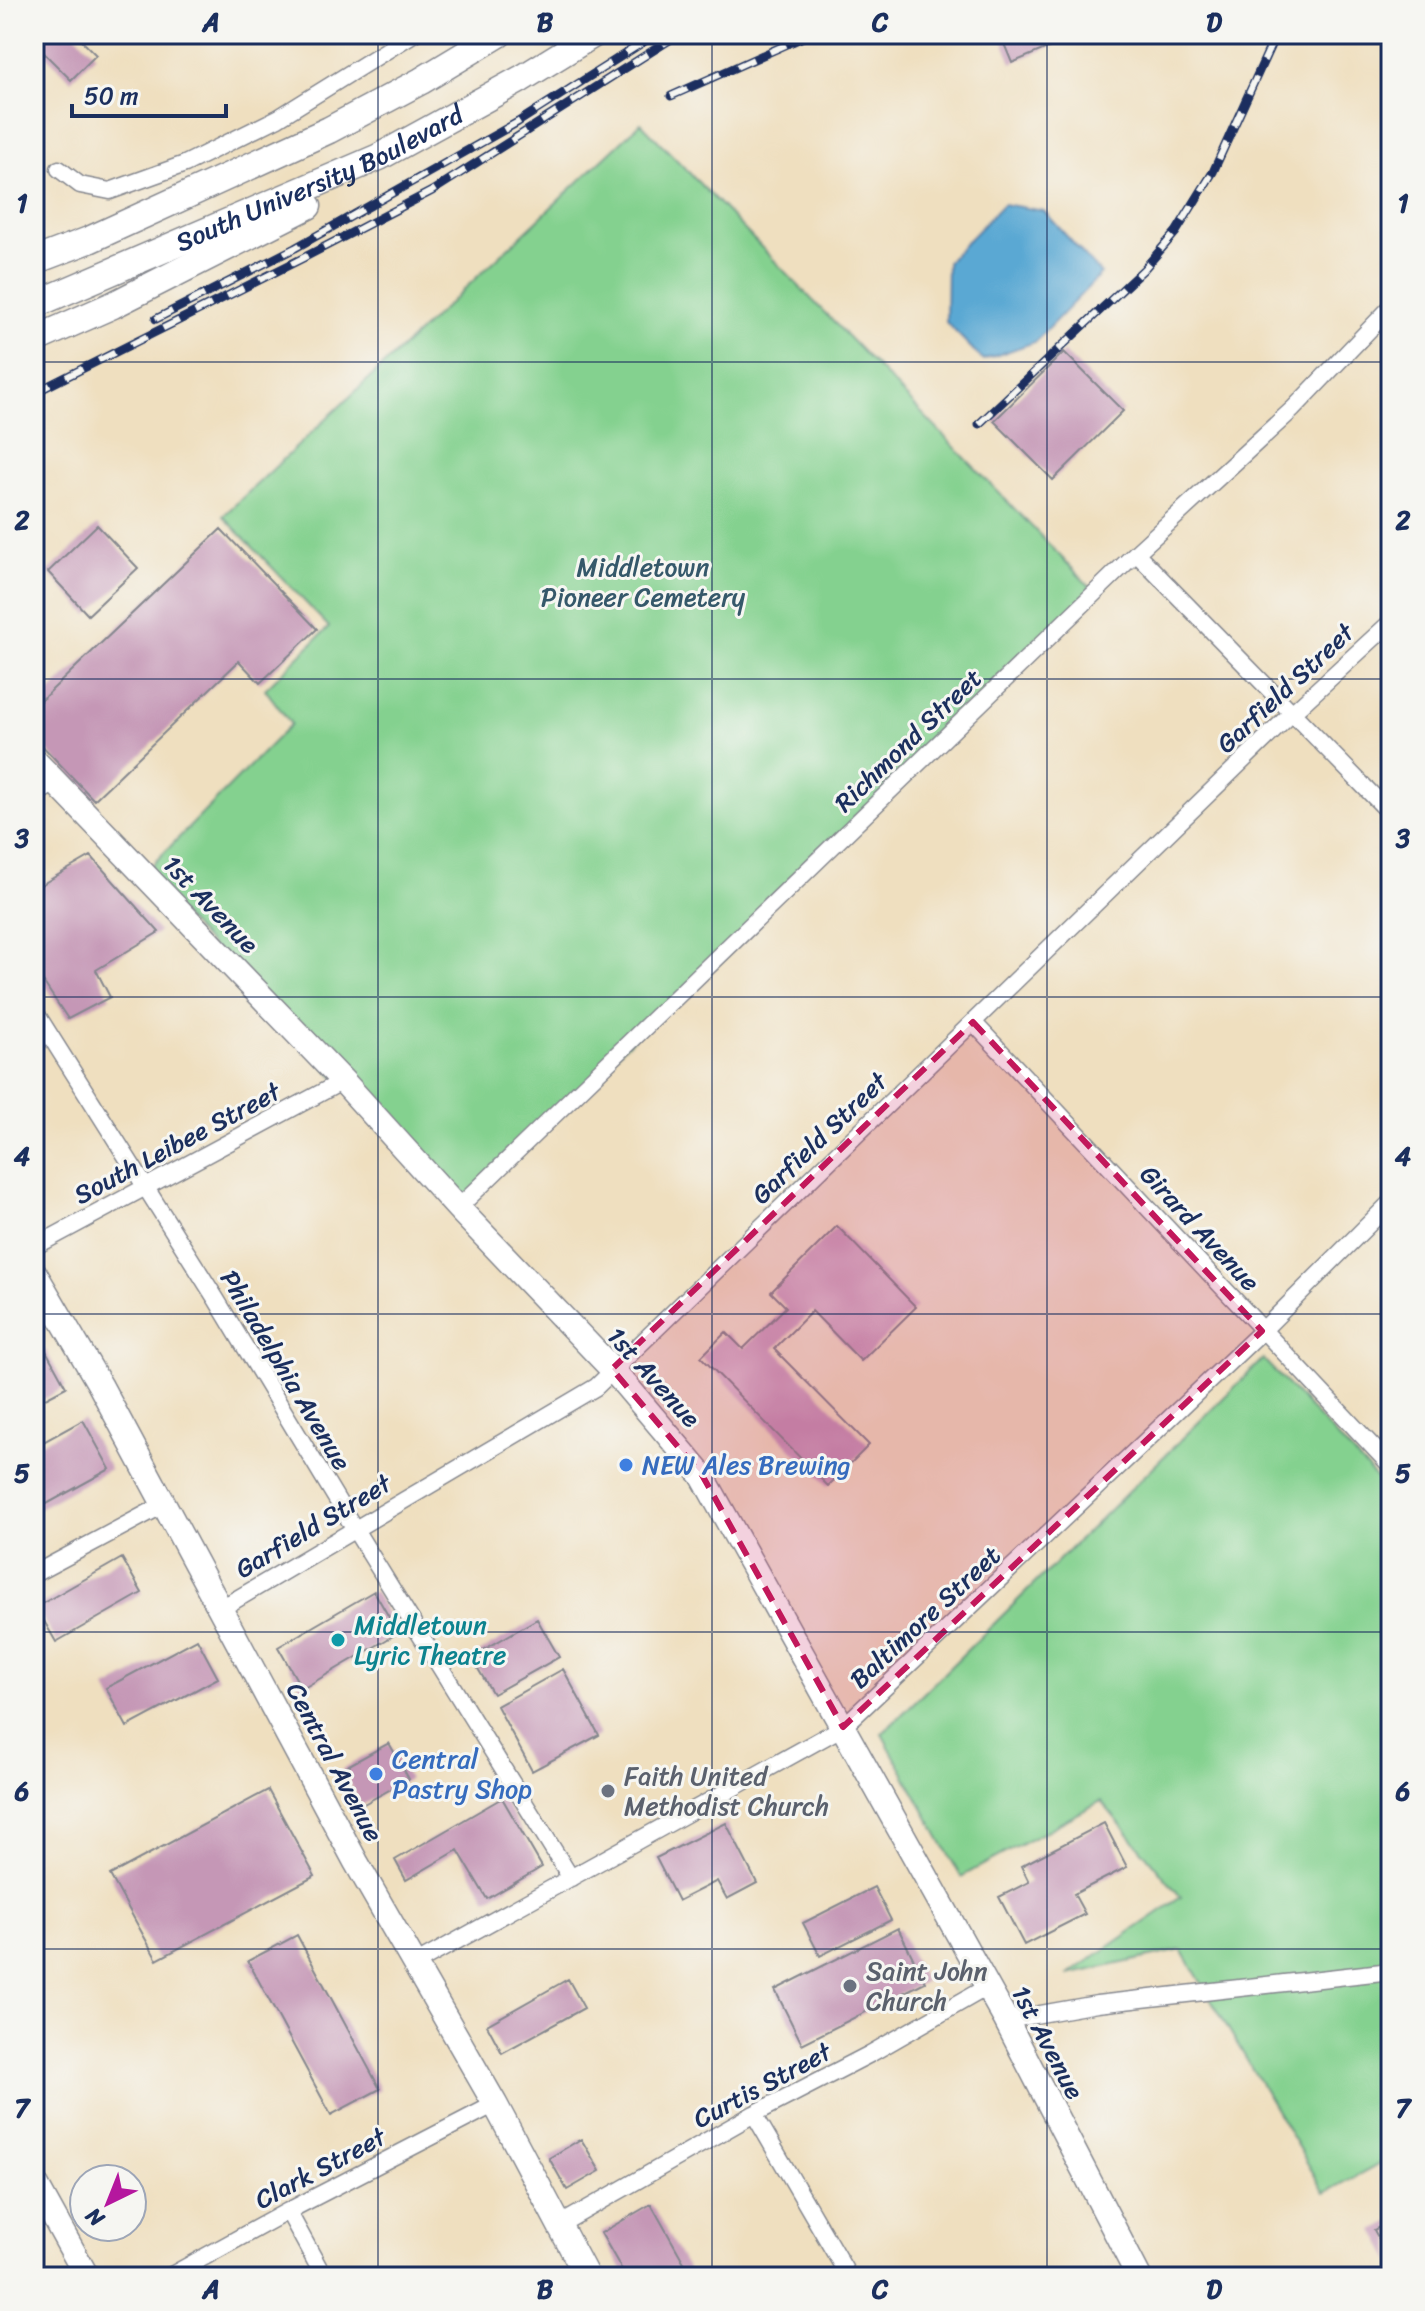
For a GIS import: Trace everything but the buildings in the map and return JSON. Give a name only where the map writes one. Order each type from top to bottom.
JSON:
[{"type":"main road","name":"South University Boulevard","points":[[34,261],[89,240],[329,130],[421,81],[499,34]]},
{"type":"main road","name":"South University Boulevard","points":[[34,305],[379,157],[521,79],[594,34]]},
{"type":"main road","points":[[34,340],[113,305],[345,188],[379,157]]},
{"type":"main road","name":"1st Avenue","points":[[34,760],[343,1081],[458,1208],[612,1369],[702,1475],[1006,2020],[1139,2277]]},
{"type":"main road","name":"Central Avenue","points":[[34,1272],[100,1385],[356,1862],[495,2104],[587,2277]]},
{"type":"main road","points":[[34,2181],[87,2277]]},
{"type":"street","points":[[59,169],[80,185],[110,191],[185,164],[278,118],[413,34]]},
{"type":"street","name":"Richmond Street","points":[[458,1208],[1136,553],[1293,409],[1391,307]]},
{"type":"street","points":[[1136,553],[1391,814]]},
{"type":"street","name":"Garfield Street","points":[[220,1609],[596,1387],[1291,714],[1391,622]]},
{"type":"street","points":[[34,795],[56,783]]},
{"type":"street","name":"Philadelphia Avenue","points":[[34,1010],[216,1299],[571,1878]]},
{"type":"street","name":"Girard Avenue","points":[[973,1022],[1391,1466]]},
{"type":"street","name":"South Leibee Street","points":[[34,1247],[343,1081]]},
{"type":"street","name":"Baltimore Street","points":[[415,1964],[843,1727],[1262,1331],[1391,1202]]},
{"type":"street","points":[[34,1574],[163,1505]]},
{"type":"street","points":[[1006,2020],[1097,2004],[1391,1971]]},
{"type":"street","name":"Curtis Street","points":[[559,2225],[987,1987]]},
{"type":"street","name":"Clark Street","points":[[168,2277],[495,2104]]},
{"type":"street","points":[[754,2114],[849,2277]]},
{"type":"street","points":[[288,2211],[324,2277]]},
{"type":"highlighted area","points":[[973,1022],[1262,1331],[843,1727],[702,1475],[612,1369]]},
{"type":"green space","name":"Middletown Pioneer Cemetery","points":[[641,123],[1095,592],[458,1208],[143,874],[291,724],[265,689],[329,627],[223,516]]},
{"type":"green space","points":[[1263,1359],[1391,1494],[1391,2157],[1325,2193],[1182,1950],[1068,1975],[1181,1897],[1101,1801],[961,1877],[882,1734]]},
{"type":"water","points":[[1003,204],[1044,211],[1101,274],[1035,342],[983,360],[946,322],[947,262]]},
{"type":"railway","points":[[156,319],[295,248],[518,122],[656,34]]},
{"type":"railway","points":[[34,393],[432,191],[679,34]]},
{"type":"railway","points":[[671,96],[810,34]]},
{"type":"railway","points":[[979,424],[1144,269],[1176,232],[1213,172],[1276,34]]},
{"type":"place","name":"NEW Ales Brewing","points":[[626,1465]]},
{"type":"place","name":"Middletown Lyric Theatre","points":[[338,1640]]},
{"type":"place","name":"Central Pastry Shop","points":[[376,1774]]},
{"type":"place","name":"Faith United Methodist Church","points":[[608,1791]]},
{"type":"place","name":"Saint John Church","points":[[850,1986]]}]
